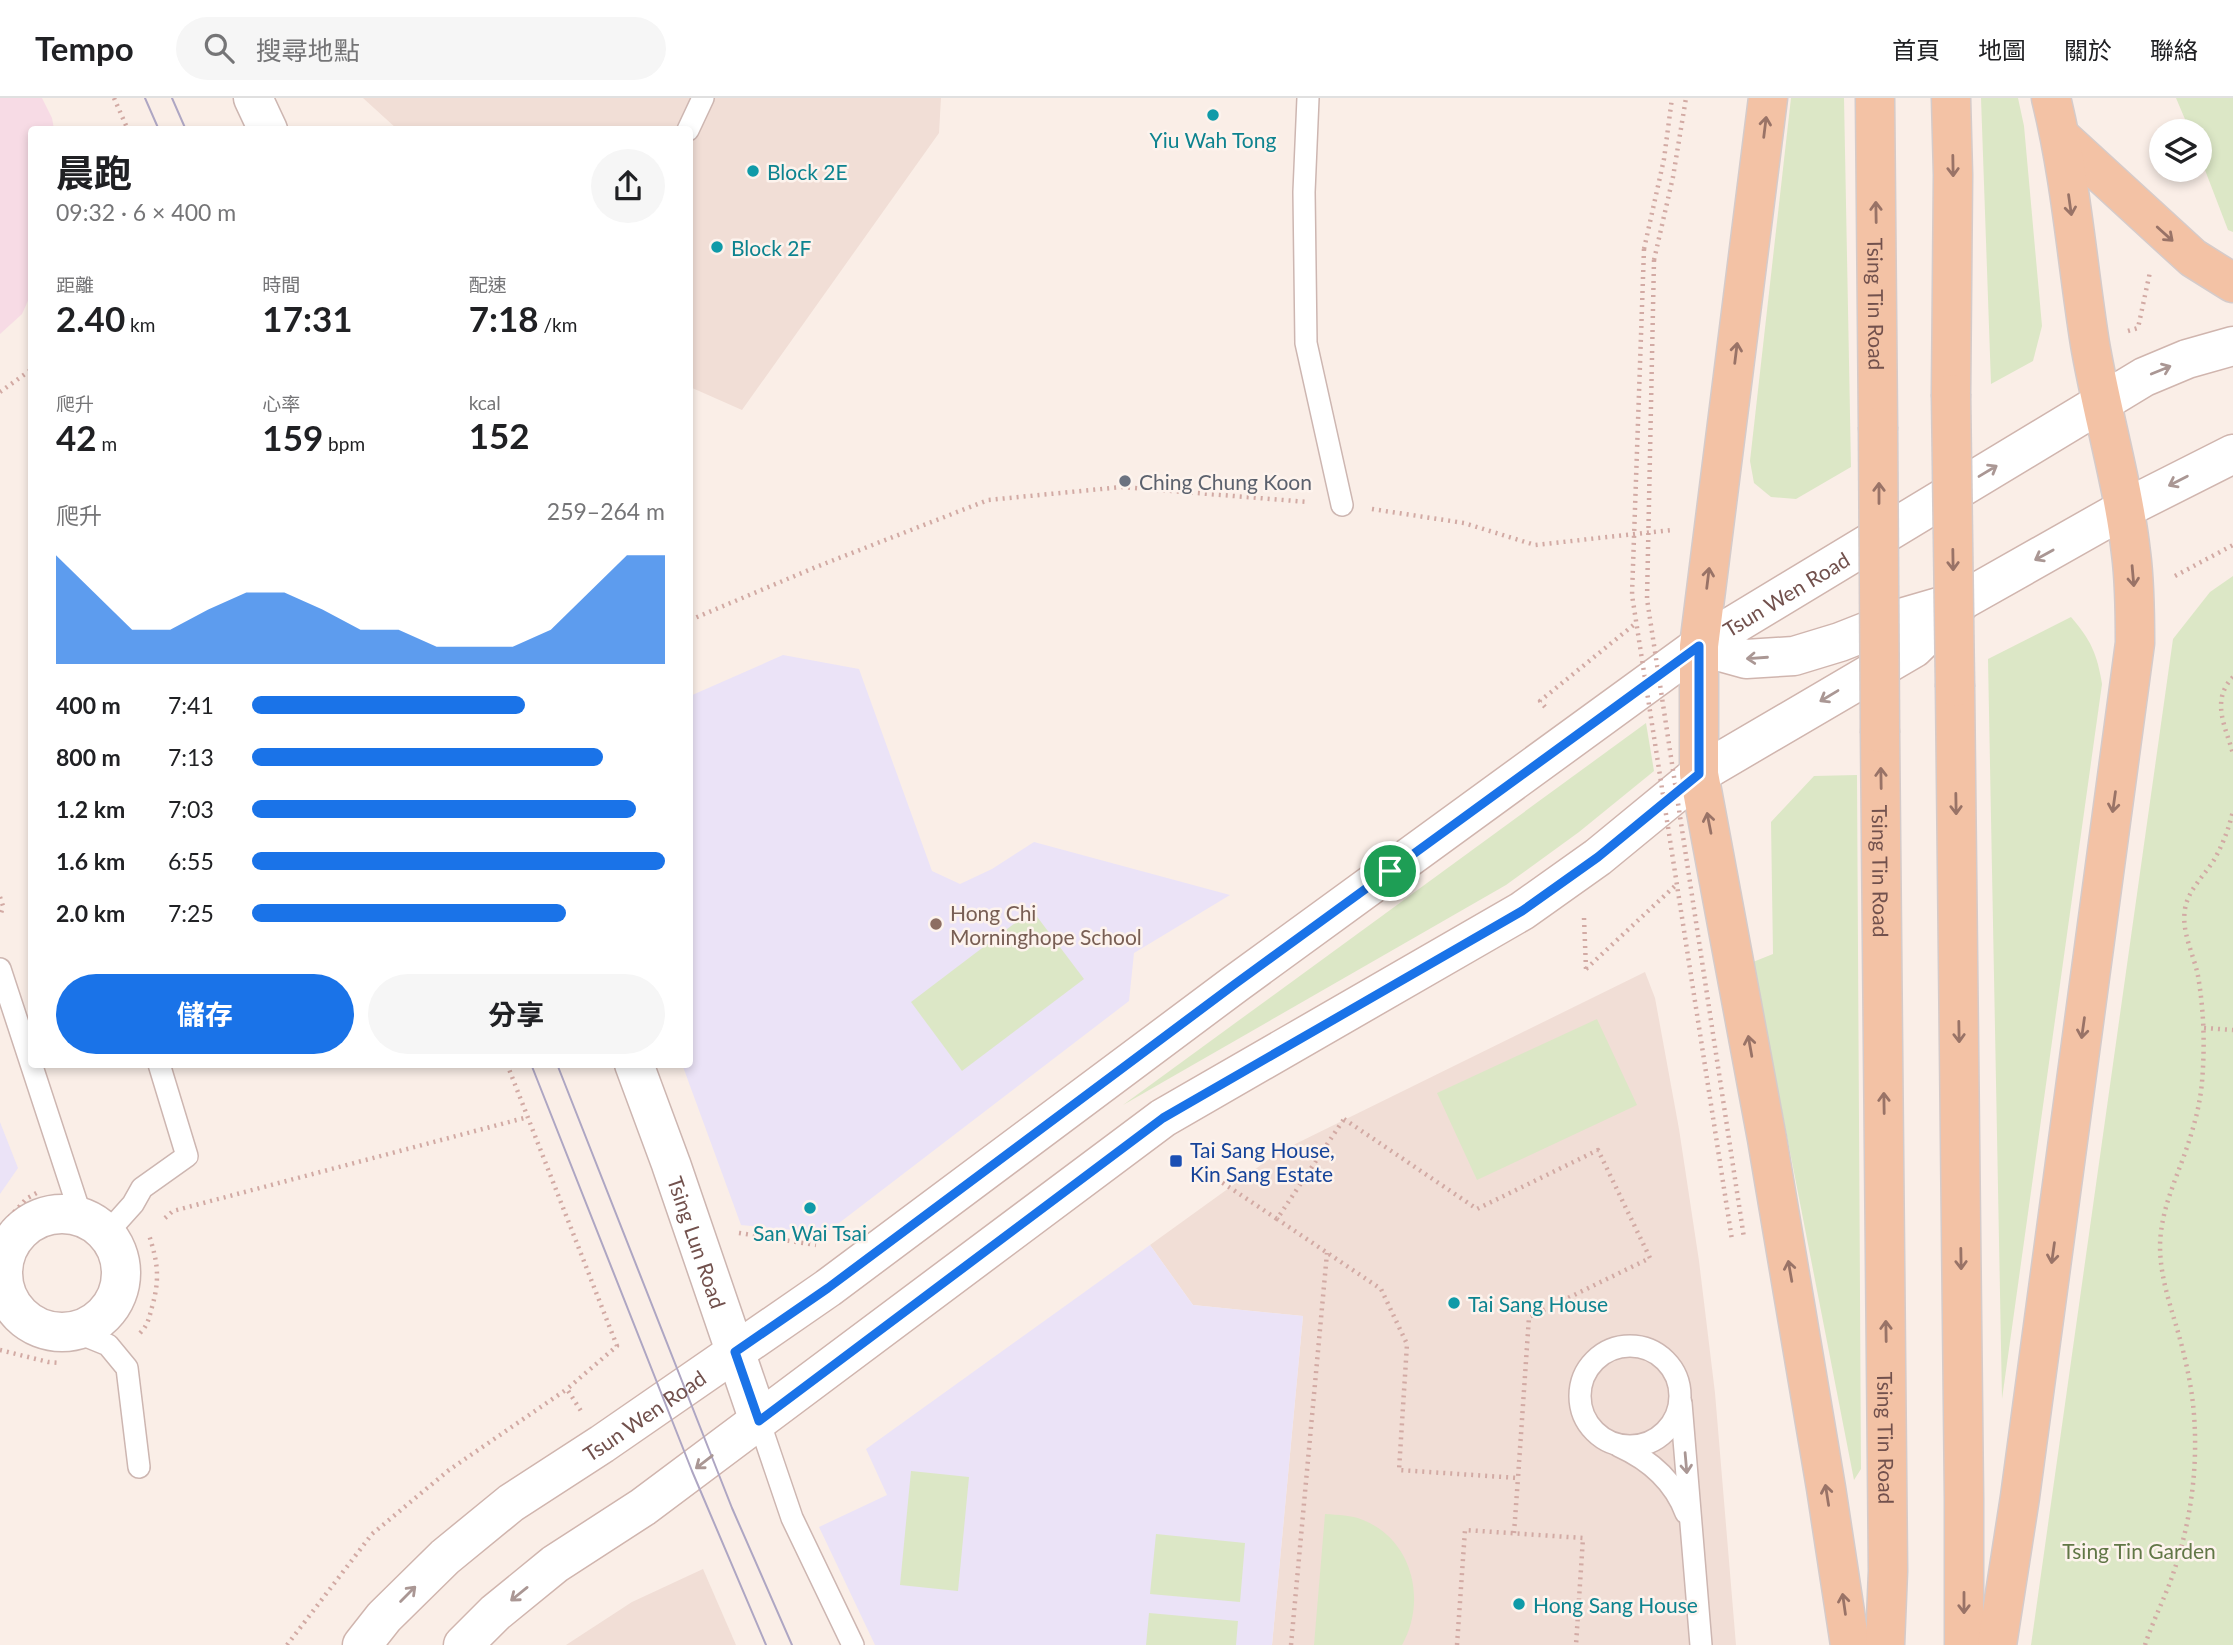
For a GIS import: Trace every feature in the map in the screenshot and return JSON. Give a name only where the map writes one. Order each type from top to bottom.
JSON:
[{"type":"main road","points":[[253,98],[266,126]]},
{"type":"main road","points":[[1768,98],[1699,646],[1699,774],[1767,1139],[1850,1645]]},
{"type":"main road","name":"Tsing Tin Road","points":[[1875,98],[1888,1571],[1885,1645]]},
{"type":"main road","points":[[1951,98],[1954,175],[1951,394],[1964,1645]]},
{"type":"main road","points":[[1997,1645],[2020,1497],[2135,643],[2131,552],[2087,325],[2061,137],[2051,98]]},
{"type":"main road","points":[[2061,137],[2193,258],[2233,283]]},
{"type":"main road","name":"Tsun Wen Road","points":[[362,1645],[384,1617],[445,1557],[511,1503],[602,1444],[828,1288],[1235,984],[1699,646],[2144,377],[2187,359],[2233,346]]},
{"type":"main road","points":[[1699,646],[1746,659],[1794,656],[1840,642],[1901,618],[1963,600],[2124,509],[2233,454]]},
{"type":"main road","points":[[463,1645],[495,1613],[555,1564],[643,1507],[1163,1118],[1522,911],[1598,857],[1699,774],[1914,648],[1963,600]]},
{"type":"main road","name":"Tsing Lun Road","points":[[635,1068],[759,1421]]},
{"type":"main road","points":[[86,1211],[117,1251],[122,1271],[120,1291],[110,1310],[95,1324],[76,1332],[57,1333],[38,1328],[5,1301],[4,1262],[11,1243],[24,1228],[41,1217],[86,1211]]},
{"type":"lane","points":[[690,126],[703,98]]},
{"type":"lane","points":[[1308,98],[1304,192],[1306,343],[1342,505]]},
{"type":"lane","points":[[0,969],[28,1048]]},
{"type":"lane","points":[[35,1068],[86,1211],[133,1204],[142,1188],[187,1156],[160,1068]]},
{"type":"lane","points":[[76,1332],[108,1345],[127,1368],[139,1467]]},
{"type":"lane","points":[[1692,1528],[1682,1503],[1667,1480],[1636,1454],[1597,1435],[1584,1417],[1580,1395],[1585,1373],[1599,1356],[1620,1347],[1643,1348],[1662,1358],[1676,1376],[1680,1398],[1692,1528],[1702,1645]]},
{"type":"lane","points":[[1617,1445],[1640,1446],[1660,1437],[1674,1420],[1680,1398]]},
{"type":"lane","points":[[759,1421],[792,1518],[853,1645]]},
{"type":"path","points":[[114,98],[126,126]]},
{"type":"path","points":[[1672,98],[1664,159],[1644,249],[1632,595],[1732,1240]]},
{"type":"path","points":[[1686,98],[1673,177],[1654,260],[1647,599],[1744,1238]]},
{"type":"path","points":[[2138,328],[2152,261]]},
{"type":"path","points":[[0,392],[28,372]]},
{"type":"path","points":[[693,619],[988,500],[1122,487],[1342,505],[1464,523],[1535,545],[1672,529]]},
{"type":"path","points":[[2167,580],[2233,545]]},
{"type":"path","points":[[1540,701],[1636,623]]},
{"type":"path","points":[[2233,677],[2226,684],[2220,705],[2233,754]]},
{"type":"path","points":[[2145,1645],[2175,1571],[2186,1530],[2195,1446],[2193,1404],[2185,1362],[2166,1295],[2160,1242],[2166,1202],[2195,1121],[2202,1084],[2204,1028],[2197,974],[2184,923],[2185,909],[2190,894],[2225,837],[2233,811]]},
{"type":"path","points":[[1583,907],[1586,970],[1677,884]]},
{"type":"path","points":[[0,898],[3,906],[0,918]]},
{"type":"path","points":[[2204,1028],[2233,1030]]},
{"type":"path","points":[[287,1645],[372,1534],[449,1470],[567,1390],[617,1346],[509,1068]]},
{"type":"path","points":[[148,1232],[173,1211],[527,1117]]},
{"type":"path","points":[[1277,1219],[1344,1119],[1477,1209],[1598,1150],[1650,1258],[1529,1317],[1514,1533]]},
{"type":"path","points":[[1206,1171],[1381,1289],[1408,1344],[1399,1470],[1518,1478]]},
{"type":"path","points":[[0,1228],[26,1199],[55,1182],[86,1211]]},
{"type":"path","points":[[0,1350],[48,1362],[87,1364],[127,1346],[147,1326],[158,1284],[155,1251],[143,1215],[133,1204]]},
{"type":"path","points":[[1291,1645],[1327,1253]]},
{"type":"path","points":[[567,1390],[602,1444]]},
{"type":"path","points":[[1457,1645],[1465,1530],[1583,1538],[1576,1645]]},
{"type":"shaded area","points":[[0,98],[42,98],[53,126],[28,126],[28,301],[22,314],[0,334]]},
{"type":"shaded area","points":[[363,98],[941,98],[939,133],[742,410],[693,388],[693,126],[394,126]]},
{"type":"shaded area","name":"Hong Chi Morninghope School","points":[[783,655],[859,669],[932,871],[960,884],[992,869],[1034,842],[1230,895],[1134,953],[1129,1001],[826,1233],[741,1225],[683,1068],[693,1068],[693,695]]},
{"type":"shaded area","points":[[1645,972],[1655,998],[1699,1261],[1715,1393],[1736,1645],[1272,1645],[1303,1316],[1193,1305],[1150,1245],[1279,1152]]},
{"type":"shaded area","points":[[0,1122],[18,1168],[0,1194]]},
{"type":"shaded area","points":[[1150,1245],[1193,1305],[1303,1316],[1272,1645],[875,1645],[819,1527],[887,1495],[866,1449]]},
{"type":"shaded area","points":[[703,1569],[736,1645],[566,1645],[632,1602]]},
{"type":"green space","points":[[1791,98],[1844,98],[1851,467],[1796,499],[1771,497],[1754,483],[1750,461]]},
{"type":"green space","points":[[1981,98],[2018,98],[2024,126],[2042,326],[2033,361],[1991,384]]},
{"type":"green space","points":[[2176,98],[2233,98],[2233,232],[2228,230],[2210,182],[2212,182],[2212,119],[2185,119]]},
{"type":"green space","name":"Tsing Tin Garden","points":[[2233,576],[2233,1645],[2031,1645],[2173,639],[2210,592]]},
{"type":"green space","points":[[2071,617],[2092,648],[2102,684],[2002,1399],[1988,659]]},
{"type":"green space","points":[[1646,723],[1654,771],[1579,832],[1506,885],[1123,1105]]},
{"type":"green space","points":[[1857,775],[1861,1469],[1854,1480],[1753,962],[1773,954],[1771,822],[1814,776]]},
{"type":"green space","points":[[1032,910],[1084,979],[962,1071],[911,1002]]},
{"type":"green space","points":[[1597,1019],[1637,1105],[1477,1180],[1437,1093]]},
{"type":"green space","points":[[911,1471],[969,1477],[958,1591],[900,1585]]},
{"type":"green space","points":[[1325,1514],[1349,1516],[1380,1529],[1394,1542],[1404,1557],[1414,1591],[1410,1628],[1402,1645],[1314,1645]]},
{"type":"green space","points":[[1156,1534],[1245,1543],[1240,1602],[1150,1594]]},
{"type":"green space","points":[[1149,1613],[1238,1621],[1236,1645],[1146,1645]]},
{"type":"tram line","points":[[145,98],[157,126]]},
{"type":"tram line","points":[[172,98],[184,126]]},
{"type":"tram line","points":[[533,1068],[692,1471],[766,1645]]},
{"type":"tram line","points":[[559,1068],[732,1508],[792,1645]]},
{"type":"place","name":"Yiu Wah Tong","points":[[1213,115]]},
{"type":"place","name":"Block 2E","points":[[753,171]]},
{"type":"place","name":"Block 2F","points":[[717,247]]},
{"type":"place","name":"Ching Chung Koon","points":[[1125,481]]},
{"type":"place","name":"Hong Chi Morninghope School","points":[[936,924]]},
{"type":"place","name":"Tai Sang House, Kin Sang Estate","points":[[1176,1161]]},
{"type":"place","name":"San Wai Tsai","points":[[810,1208]]},
{"type":"place","name":"Tai Sang House","points":[[1454,1303]]},
{"type":"place","name":"Hong Sang House","points":[[1519,1604]]},
{"type":"route","points":[[1699,646],[1699,774],[1598,857],[1522,911],[1163,1118],[759,1421],[735,1352],[828,1288],[1390,871],[1699,646]]}]
